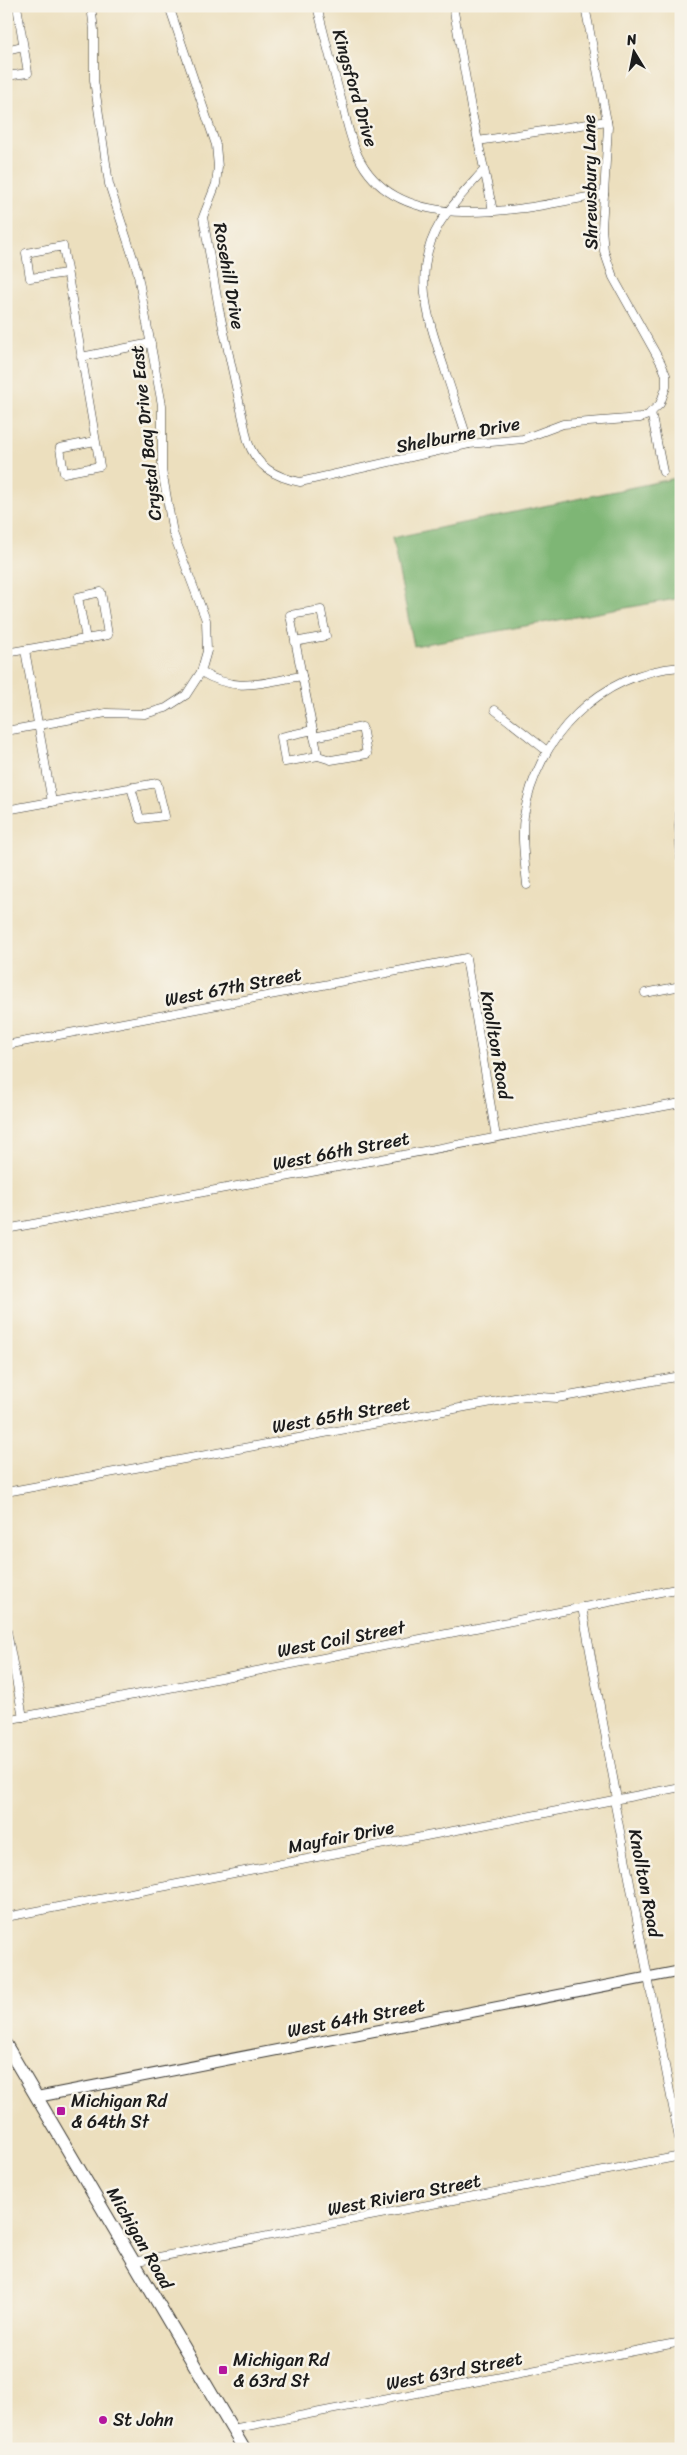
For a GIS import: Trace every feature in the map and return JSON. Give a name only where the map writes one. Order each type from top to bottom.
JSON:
[{"type":"main road","name":"Michigan Road","points":[[6,2045],[244,2449]]},
{"type":"street","points":[[6,76],[28,73],[17,6]]},
{"type":"street","name":"Crystal Bay Drive East","points":[[6,732],[106,713],[154,712],[178,702],[186,695],[201,672],[207,651],[208,629],[204,612],[181,558],[173,533],[162,476],[163,419],[152,343],[136,264],[114,206],[109,184],[94,80],[94,30],[91,6]]},
{"type":"street","name":"Rosehill Drive","points":[[169,6],[216,145],[218,167],[216,184],[203,217],[215,291],[248,442],[254,455],[263,467],[286,479]]},
{"type":"street","name":"Kingsford Drive","points":[[317,6],[352,142],[362,164],[380,186],[401,200],[424,209],[493,211],[510,210],[604,194]]},
{"type":"street","points":[[453,6],[493,211]]},
{"type":"street","name":"Shrewsbury Lane","points":[[585,6],[607,121],[602,232],[605,256],[613,277],[663,367],[666,387],[660,404]]},
{"type":"street","points":[[6,50],[23,46]]},
{"type":"street","points":[[478,141],[607,121]]},
{"type":"street","points":[[469,444],[428,320],[424,296],[424,274],[428,252],[439,224],[448,210],[484,170]]},
{"type":"street","points":[[67,273],[30,278],[26,253],[63,246],[81,357],[96,441],[100,466],[64,473],[60,448],[96,441]]},
{"type":"street","points":[[81,357],[152,343]]},
{"type":"street","name":"Shelburne Drive","points":[[286,479],[309,481],[469,444],[523,439],[563,424],[640,418],[660,404]]},
{"type":"street","points":[[651,412],[663,472]]},
{"type":"street","points":[[6,654],[86,639],[108,634],[101,592],[78,597],[86,639]]},
{"type":"street","points":[[295,642],[326,636],[321,610],[290,615],[295,642],[314,733],[318,756]]},
{"type":"street","points":[[25,650],[52,802]]},
{"type":"street","points":[[527,885],[523,840],[524,817],[532,783],[547,751],[565,726],[602,694],[625,681],[650,672],[681,667]]},
{"type":"street","points":[[201,672],[216,682],[233,686],[302,676]]},
{"type":"street","points":[[495,710],[547,751]]},
{"type":"street","points":[[362,727],[367,754],[331,760],[318,756],[286,762],[281,737],[362,727]]},
{"type":"street","points":[[6,810],[157,783],[165,816],[140,819],[131,788]]},
{"type":"street","points":[[681,800],[678,826],[681,859]]},
{"type":"street","name":"West 67th Street","points":[[6,1045],[466,958]]},
{"type":"street","name":"Knollton Road","points":[[466,958],[496,1137]]},
{"type":"street","points":[[645,993],[681,986]]},
{"type":"street","name":"West 66th Street","points":[[6,1229],[681,1103]]},
{"type":"street","name":"West 65th Street","points":[[6,1492],[525,1396],[557,1398],[681,1376]]},
{"type":"street","name":"West Coil Street","points":[[6,1720],[681,1588]]},
{"type":"street","name":"Knollton Road","points":[[582,1607],[648,1977],[681,2149]]},
{"type":"street","points":[[6,1626],[23,1717]]},
{"type":"street","name":"Mayfair Drive","points":[[6,1917],[681,1787]]},
{"type":"street","name":"West 64th Street","points":[[36,2097],[681,1971]]},
{"type":"street","name":"West Riviera Street","points":[[133,2262],[681,2156]]},
{"type":"street","name":"West 63rd Street","points":[[232,2430],[681,2342]]},
{"type":"green space","points":[[681,477],[681,598],[414,646],[392,538]]},
{"type":"place","name":"Michigan Rd & 64th St","points":[[61,2111]]},
{"type":"place","name":"Michigan Rd & 63rd St","points":[[223,2370]]},
{"type":"place","name":"St John","points":[[103,2420]]}]
